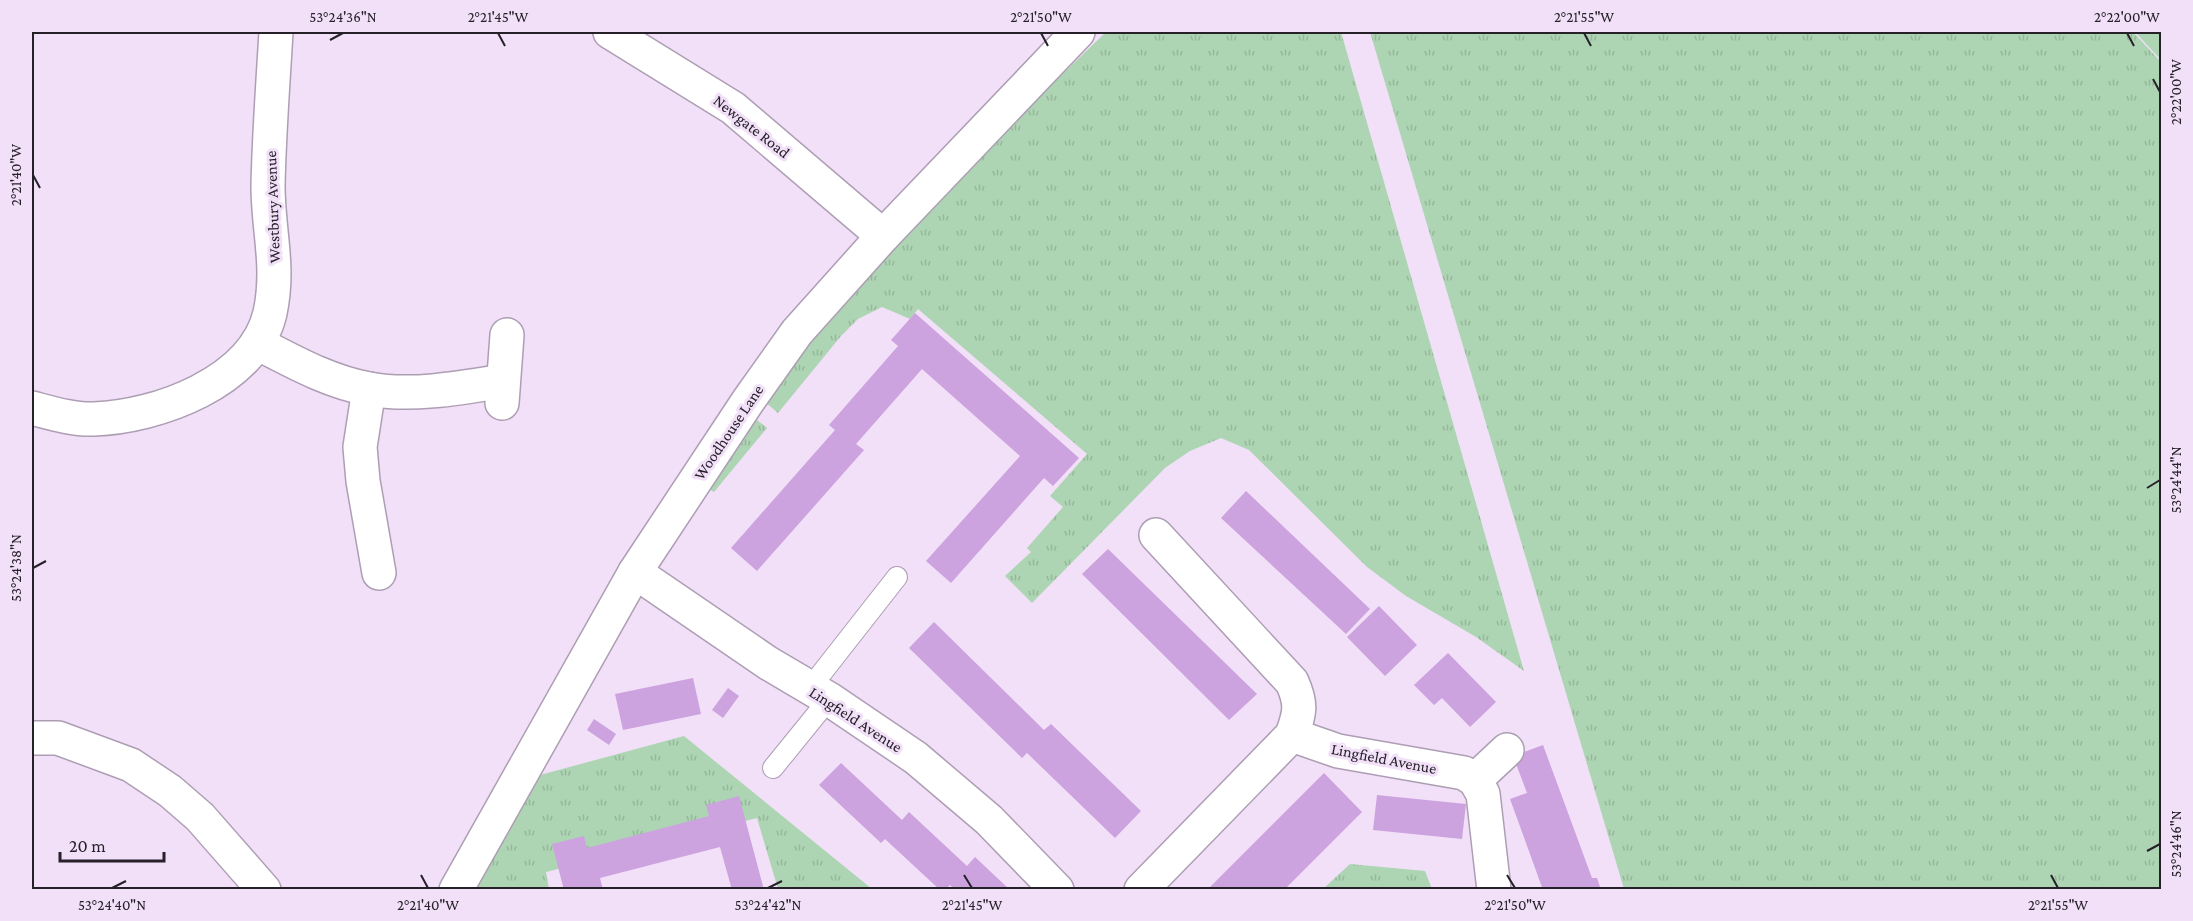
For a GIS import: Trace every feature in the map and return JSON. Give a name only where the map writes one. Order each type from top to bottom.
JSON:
[{"type":"street","name":"Westbury Avenue","points":[[32,408],[92,419],[140,414],[191,397],[230,372],[257,343],[269,315],[274,285],[274,250],[268,188],[276,32]]},
{"type":"street","name":"Newgate Road","points":[[610,32],[733,108],[883,236]]},
{"type":"street","name":"Woodhouse Lane","points":[[456,890],[635,572],[748,401],[797,332],[883,236],[1078,32]]},
{"type":"street","points":[[257,343],[317,372],[369,389],[414,392],[452,390],[503,392],[507,336]]},
{"type":"street","points":[[369,389],[360,447],[363,481],[379,573]]},
{"type":"street","points":[[1141,890],[1292,735],[1299,715],[1299,699],[1292,682],[1156,535]]},
{"type":"street","name":"Lingfield Avenue","points":[[635,572],[768,663],[820,694],[916,758],[989,820],[1057,890]]},
{"type":"street","name":"Lingfield Avenue","points":[[1292,735],[1338,751],[1464,773],[1475,780]]},
{"type":"street","points":[[32,738],[58,738],[131,765],[170,790],[200,817],[264,890]]},
{"type":"street","points":[[1494,890],[1483,794],[1475,780],[1507,750]]},
{"type":"lane","points":[[772,768],[897,577]]},
{"type":"green space","points":[[1106,32],[1341,32],[1524,671],[1476,637],[1406,596],[1367,567],[1249,450],[1221,438],[1190,451],[1165,468],[1032,603],[1005,576],[1031,552],[1027,548],[1063,507],[1050,496],[1087,454],[918,309],[910,319],[882,307],[858,319],[841,336],[778,413],[764,401],[890,241]]},
{"type":"green space","points":[[1370,32],[2133,32],[2162,63],[2161,889],[1624,889]]},
{"type":"green space","points":[[2135,32],[2161,32],[2161,60]]},
{"type":"green space","points":[[752,416],[767,428],[714,492],[704,486]]},
{"type":"green space","points":[[684,736],[872,889],[778,889],[757,818],[546,872],[549,889],[476,890],[540,775]]},
{"type":"green space","points":[[1350,864],[1425,871],[1432,889],[1323,889]]},
{"type":"building","points":[[915,313],[1079,458],[1053,486],[1044,478],[951,583],[926,561],[1020,456],[922,369],[856,444],[864,450],[757,571],[731,548],[835,430],[829,425],[898,346],[891,340]]},
{"type":"building","points":[[1246,491],[1370,609],[1346,634],[1221,518]]},
{"type":"building","points":[[1108,549],[1257,694],[1229,720],[1082,574]]},
{"type":"building","points":[[1379,606],[1417,645],[1385,676],[1347,637]]},
{"type":"building","points":[[934,622],[1044,730],[1051,724],[1141,811],[1115,838],[1027,753],[1022,758],[909,648]]},
{"type":"building","points":[[1448,653],[1496,702],[1470,727],[1442,698],[1434,705],[1414,685]]},
{"type":"building","points":[[693,678],[701,714],[623,730],[615,694]]},
{"type":"building","points":[[728,688],[739,696],[723,718],[712,710]]},
{"type":"building","points":[[594,719],[616,734],[609,745],[587,730]]},
{"type":"building","points":[[1543,745],[1592,878],[1597,878],[1601,890],[1543,890],[1510,799],[1527,793],[1513,756]]},
{"type":"building","points":[[841,763],[902,820],[909,812],[967,866],[975,857],[1010,890],[955,890],[950,885],[945,890],[940,890],[885,839],[881,843],[819,785]]},
{"type":"building","points":[[1324,773],[1362,812],[1284,890],[1207,890]]},
{"type":"building","points":[[1377,795],[1466,804],[1462,839],[1373,830]]},
{"type":"building","points":[[739,796],[764,890],[732,890],[720,847],[600,878],[603,890],[564,890],[552,844],[584,836],[587,848],[709,816],[706,805]]}]
